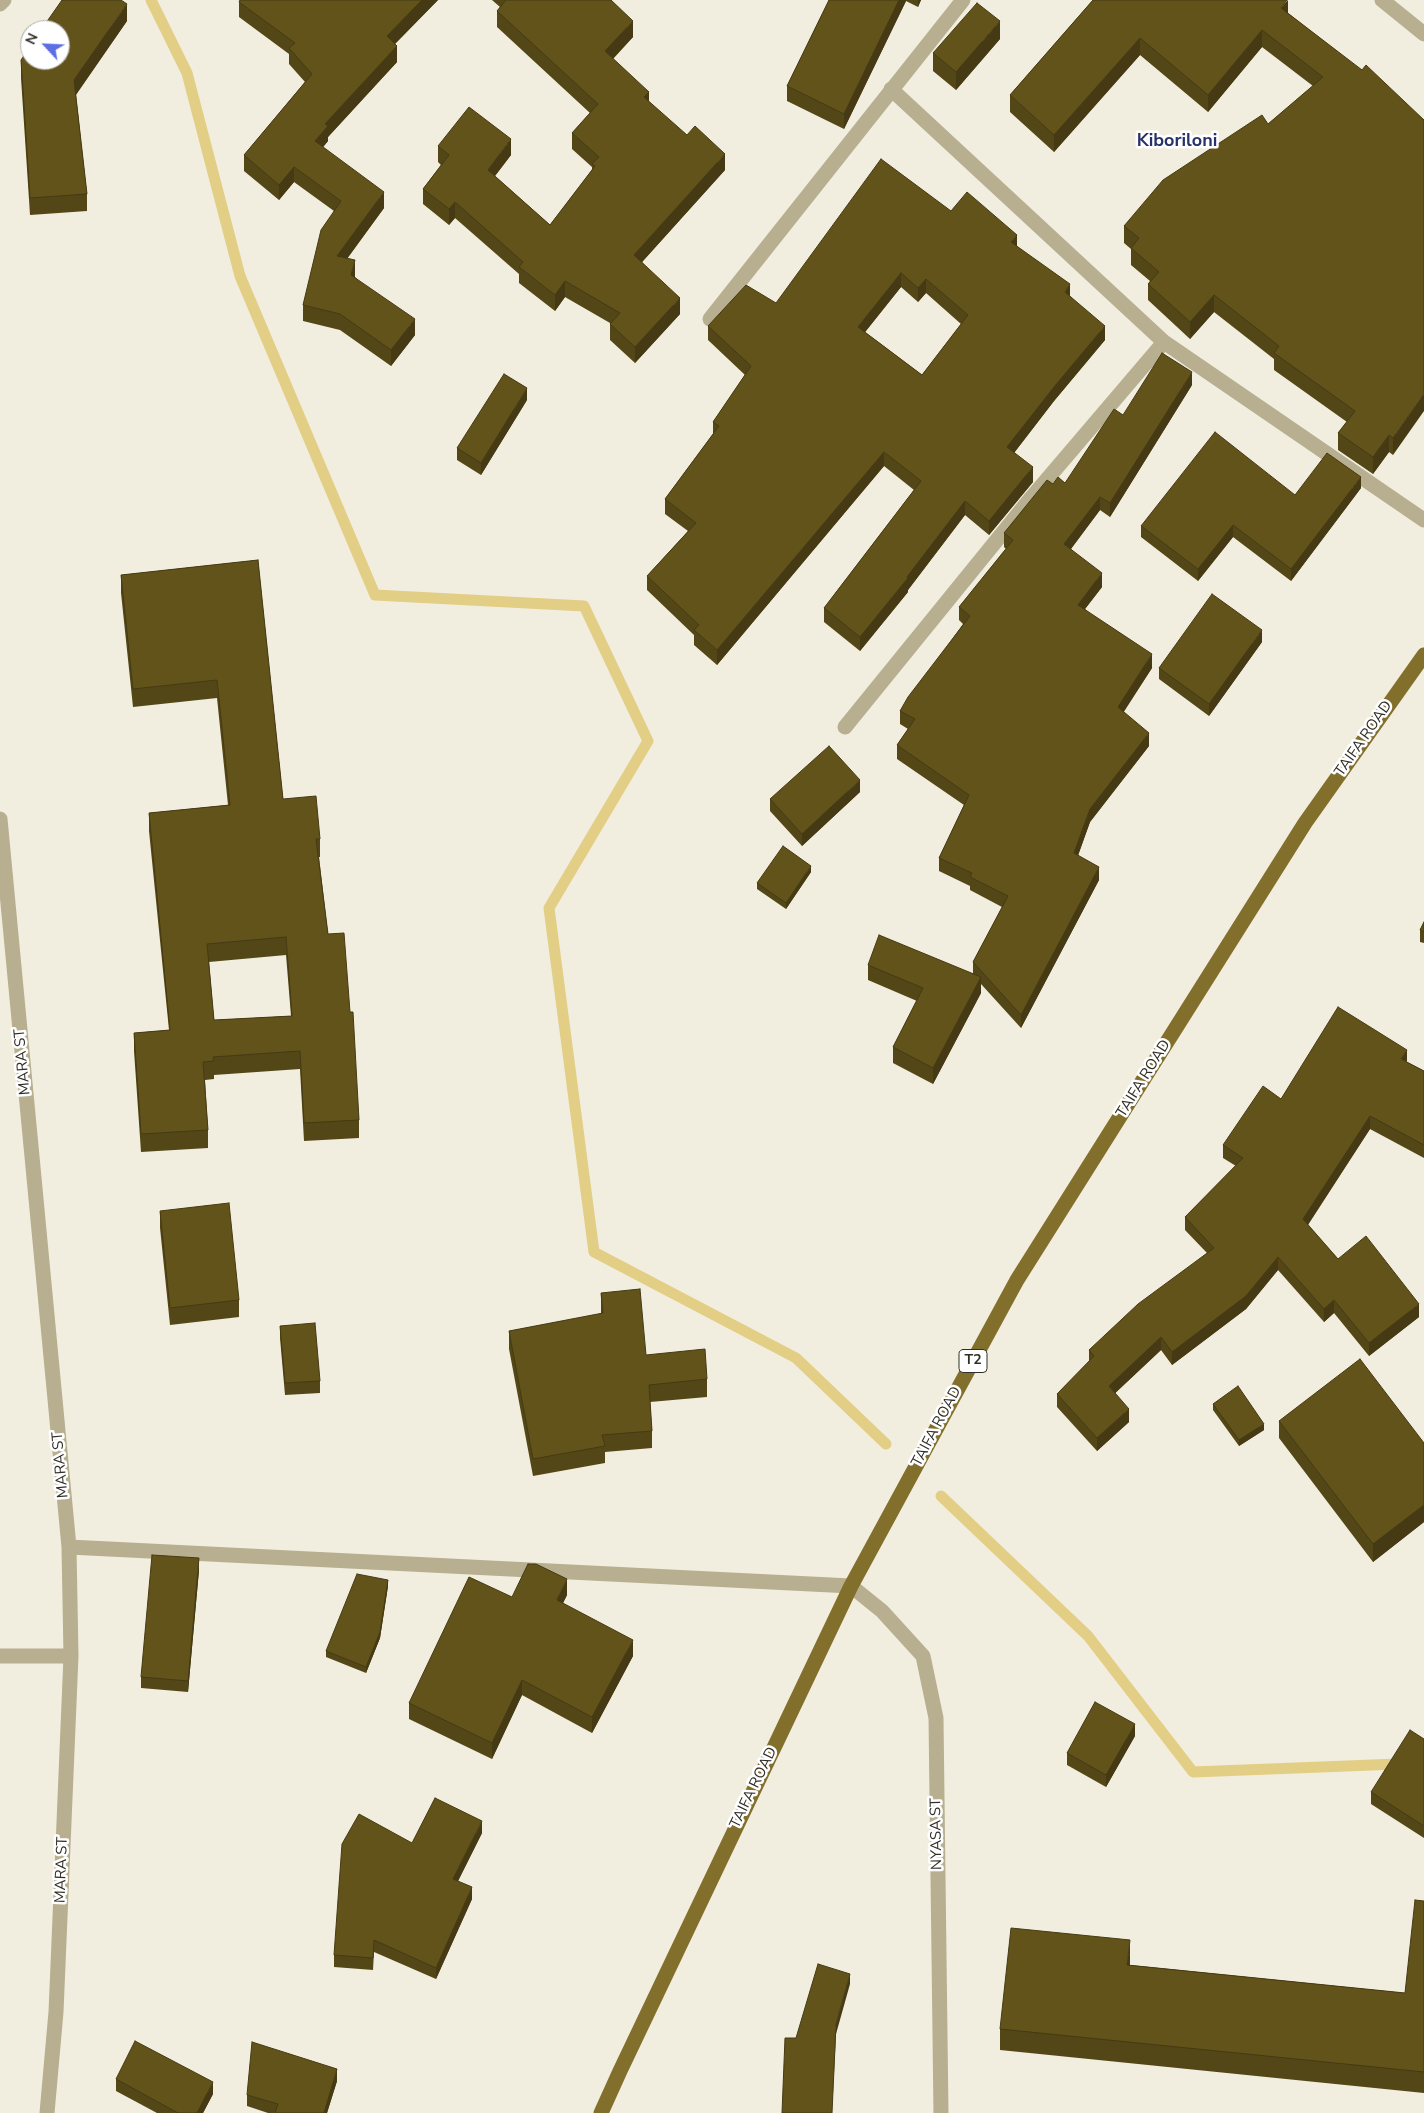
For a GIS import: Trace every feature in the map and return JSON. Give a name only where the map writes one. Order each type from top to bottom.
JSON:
[{"type":"highway","name":"TAIFA ROAD","points":[[601,2113],[851,1586],[1017,1280],[1305,823],[1424,655]]},
{"type":"street","points":[[0,4],[4,0]]},
{"type":"street","points":[[710,320],[964,0]]},
{"type":"street","points":[[1382,0],[1424,34]]},
{"type":"street","points":[[891,90],[1164,342],[1424,520]]},
{"type":"street","points":[[845,727],[1031,498],[1164,342]]},
{"type":"street","name":"MARA ST","points":[[0,819],[69,1547],[71,1656],[56,2012],[47,2113]]},
{"type":"street","points":[[69,1547],[851,1586]]},
{"type":"street","name":"NYASA ST","points":[[851,1586],[882,1611],[923,1656],[936,1718],[941,2113]]},
{"type":"street","points":[[0,1656],[71,1656]]},
{"type":"building","points":[[62,0],[121,0],[127,4],[74,80],[87,194],[30,198],[22,70],[70,70],[70,20],[48,20]]},
{"type":"building","points":[[240,0],[422,0],[387,36],[397,46],[325,124],[328,126],[315,141],[384,192],[337,256],[355,260],[351,275],[415,319],[391,350],[340,314],[303,305],[321,230],[341,201],[294,167],[279,185],[244,155],[312,74],[289,48],[295,43],[239,2]]},
{"type":"building","points":[[506,0],[611,0],[633,21],[605,51],[649,92],[644,97],[687,135],[695,126],[725,154],[634,255],[680,298],[635,347],[610,324],[620,313],[565,281],[555,295],[519,267],[523,262],[455,202],[449,209],[423,189],[449,155],[438,146],[469,107],[511,139],[488,170],[550,225],[595,166],[592,164],[599,157],[572,133],[598,104],[497,11]]},
{"type":"building","points":[[829,0],[899,0],[844,114],[787,86]]},
{"type":"building","points":[[1093,0],[1287,0],[1281,8],[1362,70],[1366,65],[1424,120],[1424,394],[1393,438],[1389,435],[1373,457],[1338,433],[1355,411],[1274,353],[1279,346],[1214,295],[1190,322],[1148,284],[1159,272],[1131,248],[1139,238],[1124,226],[1163,180],[1262,115],[1268,124],[1323,77],[1262,30],[1208,95],[1140,38],[1054,135],[1010,95]]},
{"type":"building","points":[[977,3],[1000,21],[956,72],[933,53]]},
{"type":"building","points":[[881,159],[951,211],[967,192],[1017,235],[1011,242],[1070,284],[1065,292],[1105,326],[1007,447],[1033,467],[989,521],[965,501],[908,578],[860,637],[824,608],[921,481],[884,452],[717,650],[694,630],[699,625],[647,576],[696,523],[665,499],[719,426],[713,422],[751,366],[708,326],[746,285],[776,303]],"holes":[[[901,273],[918,288],[926,279],[968,315],[922,375],[858,327]]]},
{"type":"building","points":[[1162,353],[1192,372],[1110,503],[1100,497],[1064,544],[1102,573],[1078,605],[1152,654],[1118,707],[1149,733],[1090,809],[1074,853],[1099,867],[1021,1015],[973,962],[1008,896],[970,877],[972,873],[939,858],[969,795],[897,745],[915,719],[900,711],[908,697],[970,616],[959,607],[1013,540],[1004,533],[1047,480],[1053,484],[1058,477],[1065,483],[1114,409],[1123,415]]},
{"type":"building","points":[[504,374],[527,388],[481,463],[457,448]]},
{"type":"building","points":[[1215,432],[1295,495],[1327,453],[1361,477],[1291,569],[1233,525],[1198,569],[1141,526]]},
{"type":"building","points":[[258,560],[283,799],[316,796],[320,839],[316,839],[328,934],[344,933],[350,1012],[353,1012],[359,1120],[304,1123],[300,1051],[213,1057],[214,1061],[203,1062],[208,1130],[141,1134],[134,1033],[170,1030],[149,813],[230,805],[217,680],[133,689],[121,575]],"holes":[[[286,937],[292,1016],[214,1020],[207,944]]]},
{"type":"building","points":[[1212,594],[1262,630],[1209,704],[1159,668]]},
{"type":"building","points":[[829,746],[860,780],[802,834],[770,799]]},
{"type":"building","points":[[783,846],[811,866],[786,903],[757,883]]},
{"type":"building","points":[[1424,922],[1424,932],[1420,930]]},
{"type":"building","points":[[879,935],[981,977],[933,1068],[893,1047],[923,988],[868,965]]},
{"type":"building","points":[[1338,1007],[1407,1050],[1401,1059],[1424,1071],[1424,1145],[1370,1116],[1303,1219],[1338,1259],[1366,1236],[1419,1304],[1369,1343],[1334,1300],[1324,1309],[1278,1257],[1246,1296],[1172,1352],[1161,1337],[1109,1386],[1129,1409],[1097,1438],[1057,1394],[1094,1356],[1089,1350],[1138,1304],[1214,1248],[1185,1217],[1243,1158],[1223,1145],[1263,1086],[1281,1099]]},
{"type":"building","points":[[229,1203],[239,1300],[170,1308],[160,1211]]},
{"type":"building","points":[[640,1289],[646,1355],[705,1349],[707,1379],[649,1385],[652,1431],[602,1435],[605,1446],[533,1459],[509,1331],[603,1313],[601,1293]]},
{"type":"building","points":[[315,1323],[320,1381],[285,1383],[280,1326]]},
{"type":"building","points":[[1360,1359],[1424,1443],[1424,1505],[1373,1544],[1279,1421]]},
{"type":"building","points":[[1238,1386],[1264,1424],[1239,1440],[1213,1404]]},
{"type":"building","points":[[152,1555],[199,1558],[188,1681],[141,1677]]},
{"type":"building","points":[[528,1564],[536,1564],[567,1579],[557,1600],[633,1640],[592,1717],[522,1680],[492,1743],[409,1703],[469,1577],[512,1597]]},
{"type":"building","points":[[357,1574],[388,1580],[380,1632],[366,1667],[326,1651]]},
{"type":"building","points":[[1095,1702],[1135,1724],[1106,1775],[1067,1753]]},
{"type":"building","points":[[1410,1730],[1424,1739],[1424,1826],[1371,1792]]},
{"type":"building","points":[[435,1798],[482,1821],[453,1879],[472,1887],[436,1968],[374,1940],[373,1958],[334,1955],[342,1844],[359,1814],[412,1843]]},
{"type":"building","points":[[1415,1900],[1424,1901],[1424,2072],[1000,2029],[1011,1928],[1130,1940],[1127,1965],[1405,1993]]},
{"type":"building","points":[[818,1964],[850,1974],[836,2024],[832,2113],[782,2113],[785,2038],[796,2038]]},
{"type":"building","points":[[135,2041],[213,2082],[197,2113],[178,2113],[116,2079]]},
{"type":"building","points":[[252,2042],[337,2069],[324,2113],[275,2113],[278,2104],[247,2095]]},
{"type":"waterway","points":[[151,0],[187,73],[240,276],[375,595],[584,606],[648,741],[549,908],[594,1252],[796,1358],[886,1444]]},
{"type":"waterway","points":[[941,1496],[1088,1636],[1193,1772],[1424,1763]]},
{"type":"district","name":"Kiboriloni","points":[[1177,142]]}]
